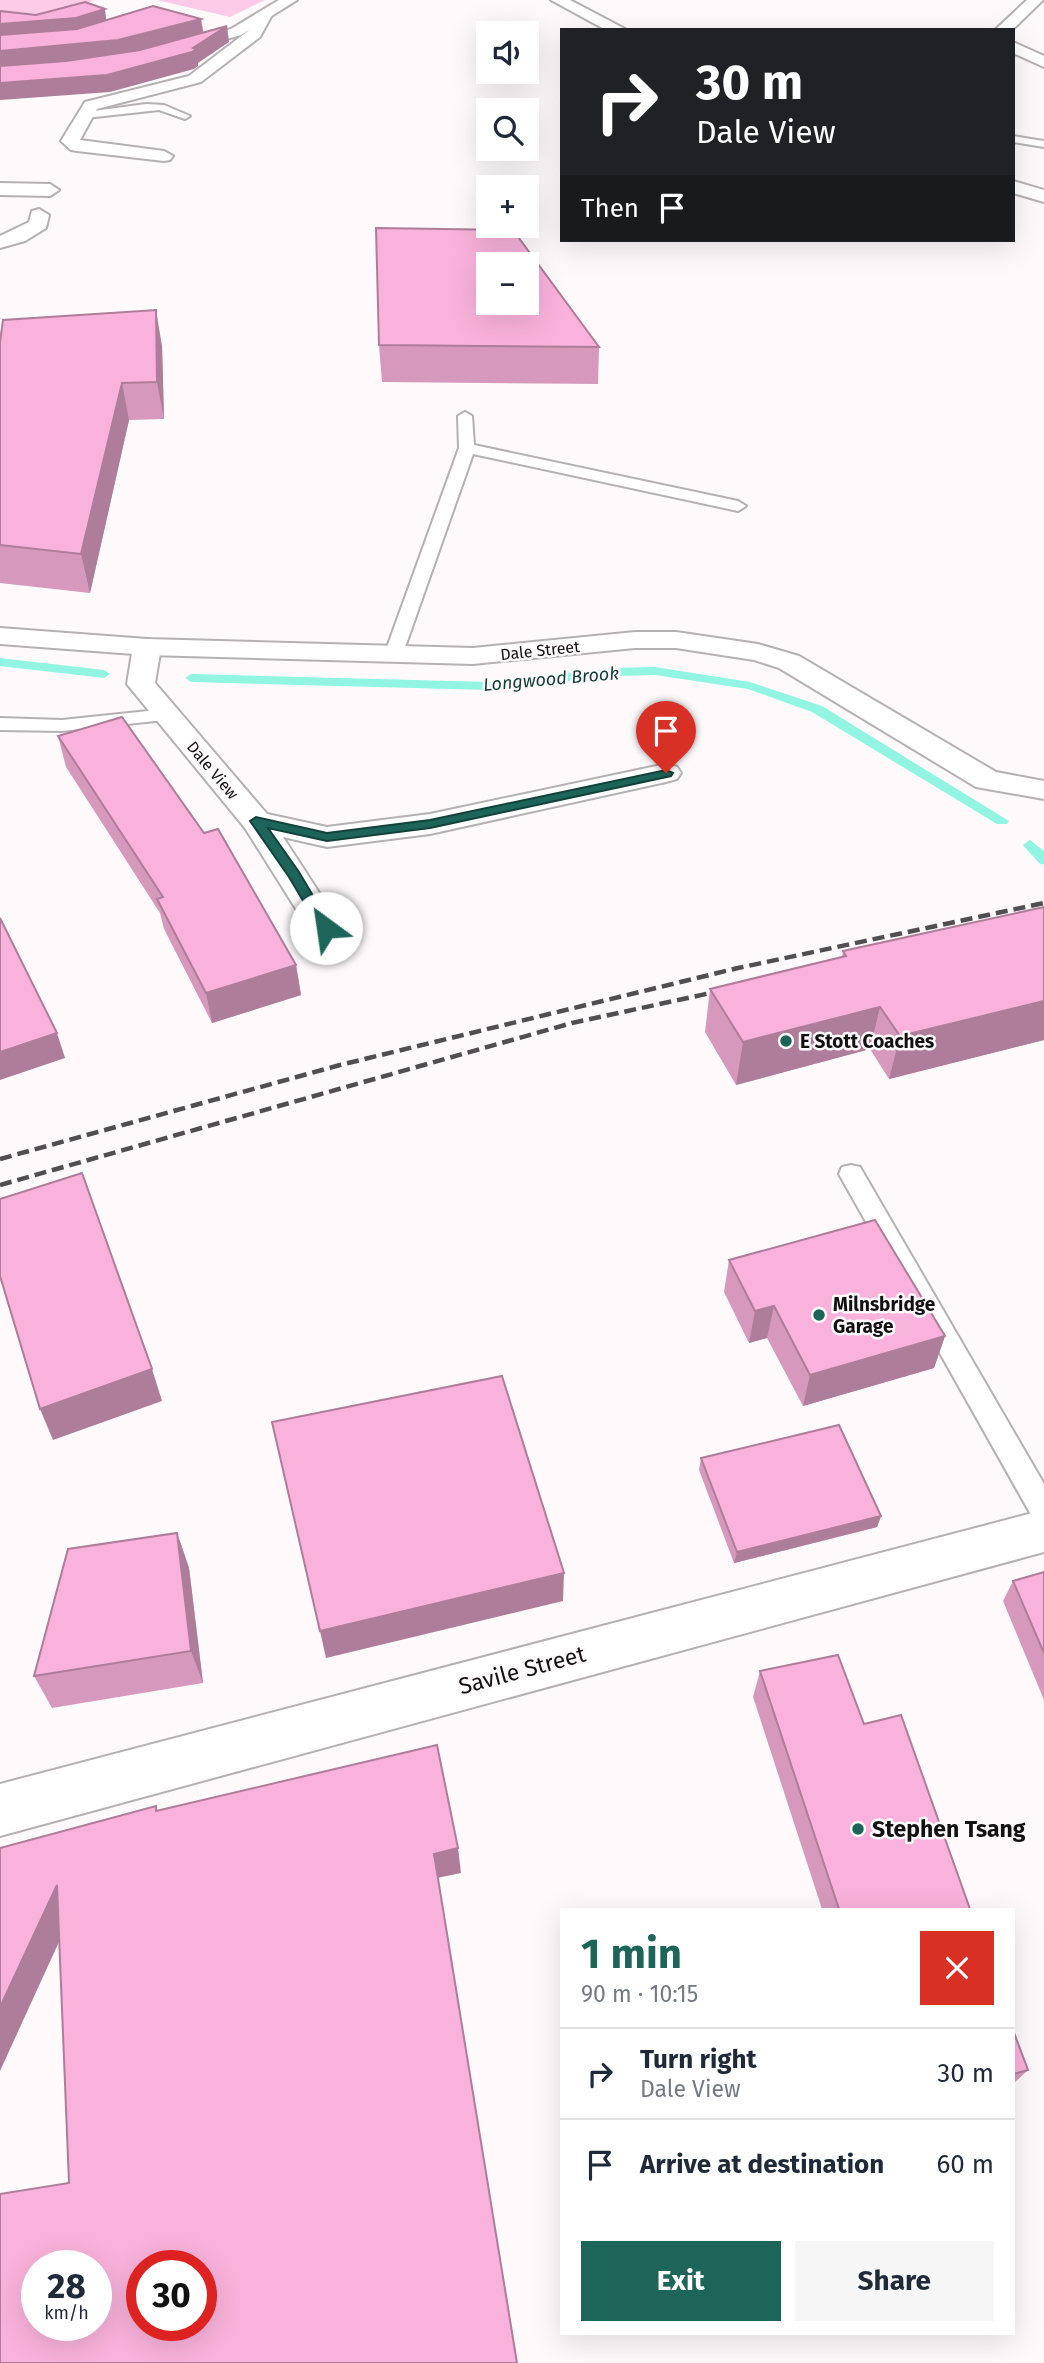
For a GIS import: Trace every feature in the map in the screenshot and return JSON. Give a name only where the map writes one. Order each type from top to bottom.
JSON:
[{"type":"street","points":[[166,51],[236,32],[290,0]]},
{"type":"street","points":[[558,0],[616,28]]},
{"type":"street","points":[[1005,28],[1037,0]]},
{"type":"street","points":[[164,156],[77,146],[70,141],[91,106],[195,79],[254,34],[264,15]]},
{"type":"street","points":[[1015,48],[1044,62]]},
{"type":"street","points":[[1015,188],[1044,196]]},
{"type":"street","points":[[0,189],[50,190]]},
{"type":"street","points":[[0,242],[18,237],[39,225],[39,215]]},
{"type":"street","name":"Dale Street","points":[[0,636],[147,647],[394,653],[514,654],[648,640],[715,644],[758,652],[789,662],[986,780],[1044,790]]},
{"type":"street","name":"Dale View","points":[[147,647],[141,684],[256,821],[326,928]]},
{"type":"street","points":[[256,821],[327,837],[430,824],[666,773]]},
{"type":"street","name":"Savile Street","points":[[0,1810],[1044,1531]]},
{"type":"lane","points":[[86,115],[160,107],[185,116]]},
{"type":"lane","points":[[1015,139],[1044,144]]},
{"type":"lane","points":[[394,653],[467,448],[465,416]]},
{"type":"lane","points":[[467,448],[738,506]]},
{"type":"lane","points":[[0,724],[59,725],[167,715]]},
{"type":"lane","points":[[851,1174],[1044,1511]]},
{"type":"shaded area","points":[[0,0],[95,0],[40,20],[0,25]]},
{"type":"shaded area","points":[[157,0],[265,0],[230,17]]},
{"type":"building","points":[[85,2],[105,9],[76,18],[0,24],[0,11],[36,15]]},
{"type":"building","points":[[153,6],[201,19],[118,40],[0,51],[0,35],[77,29]]},
{"type":"building","points":[[227,26],[193,48],[196,49],[192,52],[107,75],[0,83],[0,66],[66,61],[140,50]]},
{"type":"building","points":[[376,228],[476,229],[476,238],[519,238],[529,252],[476,252],[476,315],[539,315],[539,265],[599,347],[379,345]]},
{"type":"building","points":[[156,310],[157,382],[122,383],[81,554],[0,545],[0,342],[3,320]]},
{"type":"building","points":[[122,717],[204,833],[218,829],[296,965],[206,993],[157,899],[163,897],[58,736]]},
{"type":"building","points":[[1044,907],[1044,1001],[900,1036],[880,1007],[743,1042],[710,989],[846,956],[843,951]]},
{"type":"building","points":[[0,918],[57,1033],[0,1052]]},
{"type":"building","points":[[82,1173],[152,1369],[40,1409],[0,1276],[0,1199]]},
{"type":"building","name":"Milnsbridge Garage","points":[[875,1220],[945,1336],[810,1375],[774,1306],[755,1311],[729,1260]]},
{"type":"building","points":[[502,1376],[564,1573],[320,1631],[272,1422]]},
{"type":"building","points":[[839,1425],[881,1516],[737,1552],[701,1458]]},
{"type":"building","points":[[177,1533],[191,1651],[34,1676],[68,1549]]},
{"type":"building","points":[[1044,1572],[1044,1653],[1013,1581]]},
{"type":"building","name":"Stephen Tsang","points":[[838,1655],[864,1724],[901,1715],[970,1908],[839,1908],[760,1671]]},
{"type":"building","points":[[437,1745],[458,1848],[434,1854],[517,2363],[0,2363],[0,2194],[69,2183],[57,1885],[0,2007],[0,1848],[156,1806],[156,1811]]},
{"type":"building","points":[[1015,2035],[1028,2070],[1015,2073]]},
{"type":"waterway","name":"Longwood Brook","points":[[0,662],[104,674]]},
{"type":"waterway","name":"Longwood Brook","points":[[191,678],[489,686],[614,672],[655,671],[750,686],[817,709],[1002,821]]},
{"type":"waterway","name":"Longwood Brook","points":[[1030,845],[1044,860]]},
{"type":"railway","points":[[0,1159],[340,1065],[738,968],[1044,903]]},
{"type":"railway","points":[[0,1185],[572,1023],[729,989]]},
{"type":"place","name":"E Stott Coaches","points":[[786,1041]]},
{"type":"place","name":"Milnsbridge Garage","points":[[819,1315]]},
{"type":"place","name":"Stephen Tsang","points":[[858,1829]]},
{"type":"route","points":[[326,928],[256,821],[327,837],[430,824],[666,773]]}]
